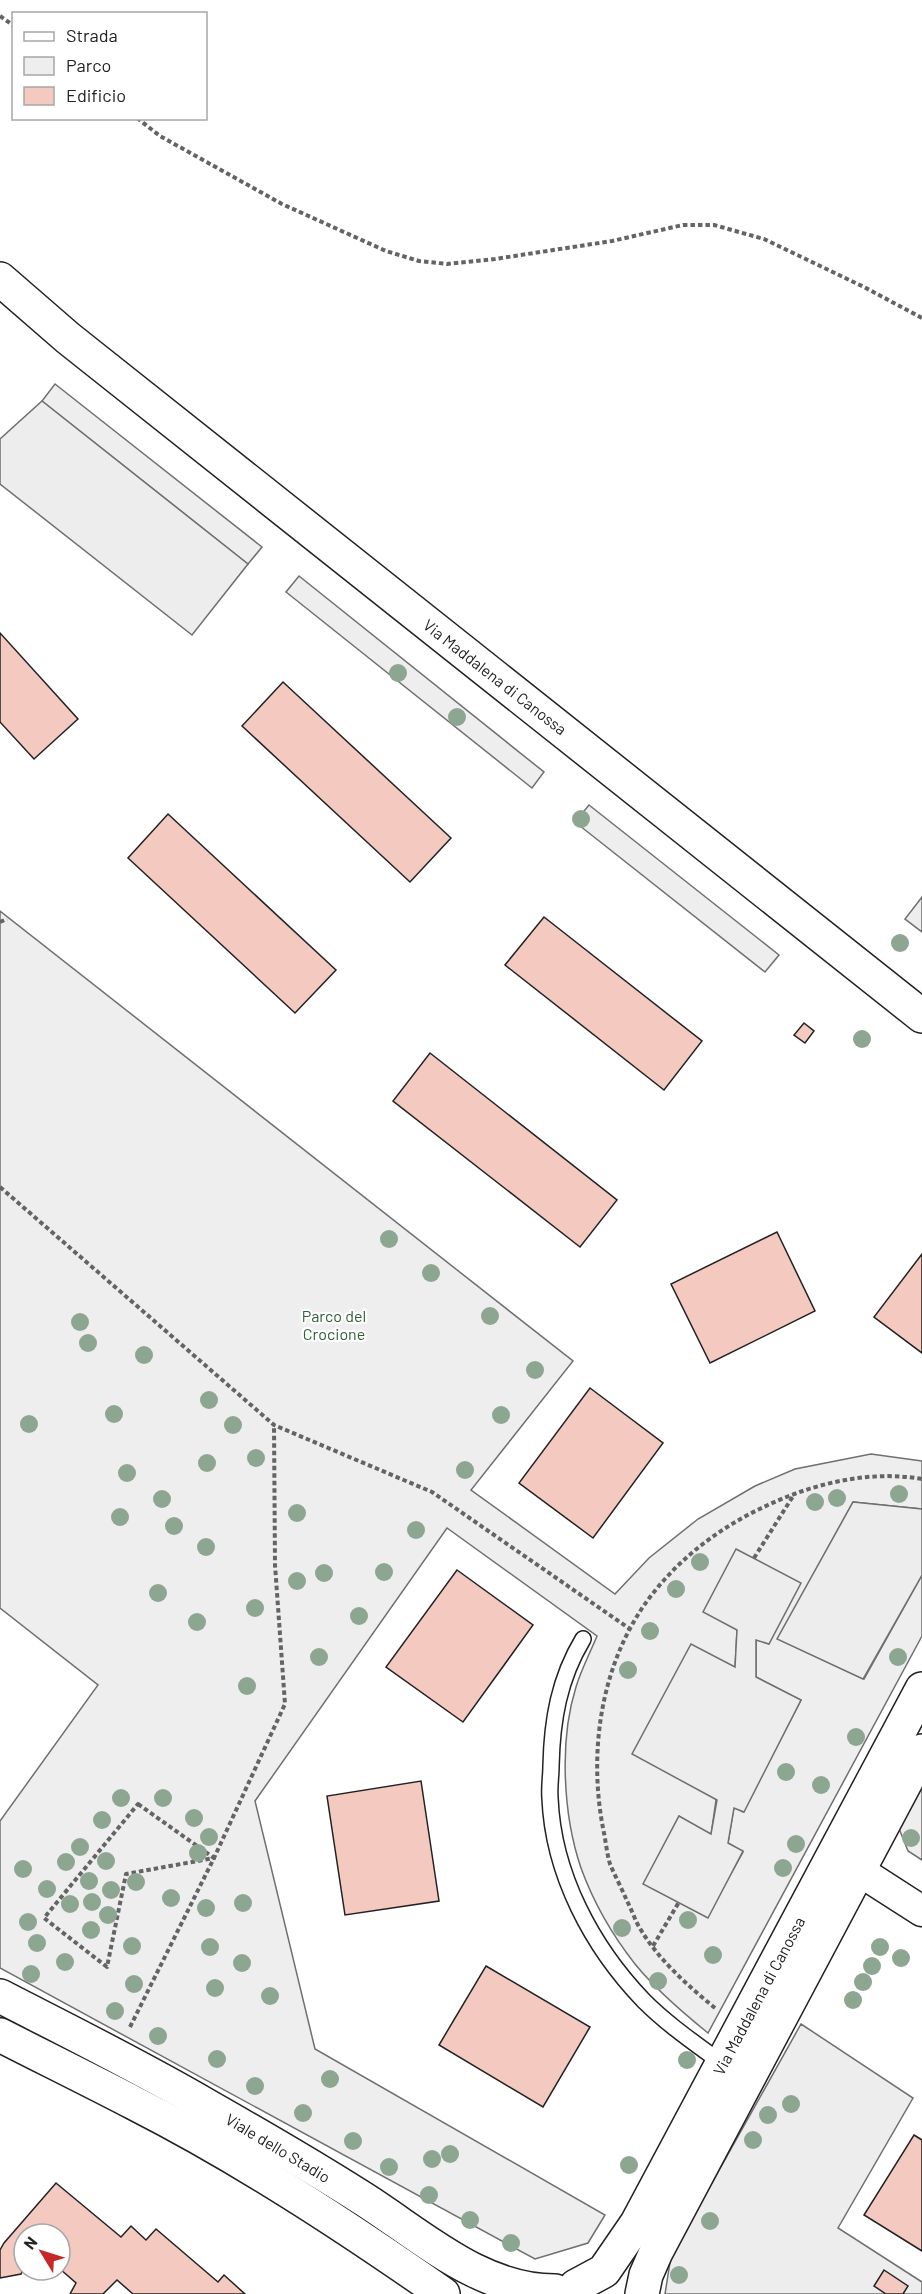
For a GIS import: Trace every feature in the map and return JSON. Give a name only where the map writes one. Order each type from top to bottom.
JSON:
[{"type":"street","name":"Via Maddalena di Canossa","points":[[0,279],[68,338],[922,1016]]},
{"type":"street","name":"Via Maddalena di Canossa","points":[[0,291],[68,338]]},
{"type":"street","name":"Via Maddalena di Canossa","points":[[642,2294],[646,2275],[656,2252],[769,2006],[790,1938],[922,1689]]},
{"type":"street","points":[[858,1870],[861,1831],[890,1749]]},
{"type":"street","name":"Via Maddalena di Canossa","points":[[560,2290],[604,2271],[626,2242],[723,2064],[755,2034],[858,1870],[922,1751]]},
{"type":"street","points":[[818,1884],[840,1872],[858,1870],[922,1911]]},
{"type":"street","name":"Viale dello Stadio","points":[[0,1996],[117,2055],[210,2107],[362,2198],[456,2261],[508,2285],[534,2291],[600,2290],[608,2294]]},
{"type":"street","name":"Viale dello Stadio","points":[[0,2035],[135,2103],[304,2201],[443,2294]]},
{"type":"lane","points":[[583,1639],[566,1670],[556,1704],[552,1736],[550,1797],[559,1858],[570,1890],[598,1946],[620,1975],[671,2026],[723,2064]]},
{"type":"path","points":[[140,120],[160,136],[282,204],[386,251],[419,261],[447,264],[495,259],[612,241],[683,225],[714,225],[764,239],[922,318]]},
{"type":"path","points":[[0,922],[7,919]]},
{"type":"path","points":[[0,1187],[274,1425],[432,1492],[630,1629]]},
{"type":"path","points":[[117,2055],[214,1858],[285,1704],[275,1565],[274,1425]]},
{"type":"path","points":[[755,2034],[693,1991],[653,1946],[640,1929],[610,1863],[597,1800],[596,1758],[602,1713],[612,1668],[630,1629],[652,1593],[702,1544],[736,1521],[795,1493],[831,1482],[867,1477],[922,1479]]},
{"type":"path","points":[[754,1558],[795,1493]]},
{"type":"path","points":[[138,1804],[214,1858],[126,1874],[107,1967],[44,1918],[138,1804]]},
{"type":"path","points":[[653,1946],[679,1902]]},
{"type":"green space","points":[[55,384],[262,547],[248,564],[42,401]]},
{"type":"green space","points":[[299,576],[544,772],[532,788],[286,592]]},
{"type":"green space","points":[[589,805],[779,955],[765,972],[575,822]]},
{"type":"green space","name":"Parco del Crocione","points":[[0,911],[573,1361],[471,1490],[615,1594],[649,1558],[698,1519],[755,1486],[795,1469],[871,1454],[922,1461],[922,1509],[853,1502],[778,1639],[864,1679],[922,1575],[922,1636],[708,2033],[660,1992],[627,1953],[611,1930],[591,1893],[575,1847],[565,1778],[567,1731],[576,1687],[597,1636],[447,1528],[255,1801],[315,2049],[605,2215],[588,2243],[535,2259],[0,1968],[0,1821],[98,1685],[0,1608]],"holes":[[[737,1630],[769,1644],[756,1639],[756,1677],[801,1700],[743,1812],[734,1807],[728,1843],[743,1852],[707,1917],[644,1884],[679,1816],[711,1835],[735,1668]]]},
{"type":"green space","points":[[922,1783],[922,1860],[908,1851],[898,1826]]},
{"type":"shaded area","points":[[42,401],[248,564],[192,635],[0,484],[0,439]]},
{"type":"shaded area","points":[[922,897],[922,932],[905,919]]},
{"type":"shaded area","points":[[853,1502],[922,1509],[922,1575],[863,1679],[777,1639]]},
{"type":"shaded area","points":[[736,1549],[801,1583],[769,1644],[756,1640],[756,1677],[801,1700],[744,1812],[734,1808],[728,1843],[743,1851],[708,1918],[643,1884],[679,1816],[711,1834],[717,1800],[632,1754],[691,1644],[735,1667],[737,1630],[703,1612]]},
{"type":"shaded area","points":[[801,2024],[913,2098],[838,2228],[922,2282],[922,2294],[665,2294],[671,2256]]},
{"type":"building","points":[[0,633],[78,719],[34,759],[0,722]]},
{"type":"building","points":[[283,682],[451,838],[410,882],[242,726]]},
{"type":"building","points":[[168,814],[336,970],[295,1013],[128,858]]},
{"type":"building","points":[[544,917],[702,1041],[664,1090],[505,965]]},
{"type":"building","points":[[804,1023],[814,1031],[805,1043],[794,1035]]},
{"type":"building","points":[[430,1053],[617,1200],[580,1247],[393,1101]]},
{"type":"building","points":[[777,1232],[815,1311],[710,1363],[671,1284]]},
{"type":"building","points":[[922,1254],[922,1353],[874,1317]]},
{"type":"building","points":[[590,1388],[663,1443],[593,1538],[519,1483]]},
{"type":"building","points":[[457,1570],[533,1625],[463,1722],[386,1667]]},
{"type":"building","points":[[421,1781],[439,1901],[345,1915],[327,1796]]},
{"type":"building","points":[[486,1966],[590,2027],[543,2107],[439,2045]]},
{"type":"building","points":[[914,2135],[922,2140],[922,2251],[864,2215]]},
{"type":"building","points":[[56,2183],[121,2237],[131,2226],[146,2240],[156,2229],[218,2282],[224,2275],[245,2294],[133,2294],[117,2280],[103,2294],[70,2294],[76,2283],[72,2280],[72,2222],[22,2222]]},
{"type":"building","points":[[12,2234],[12,2276],[0,2278],[0,2250]]},
{"type":"building","points":[[884,2270],[908,2286],[903,2294],[886,2294],[874,2286]]}]
